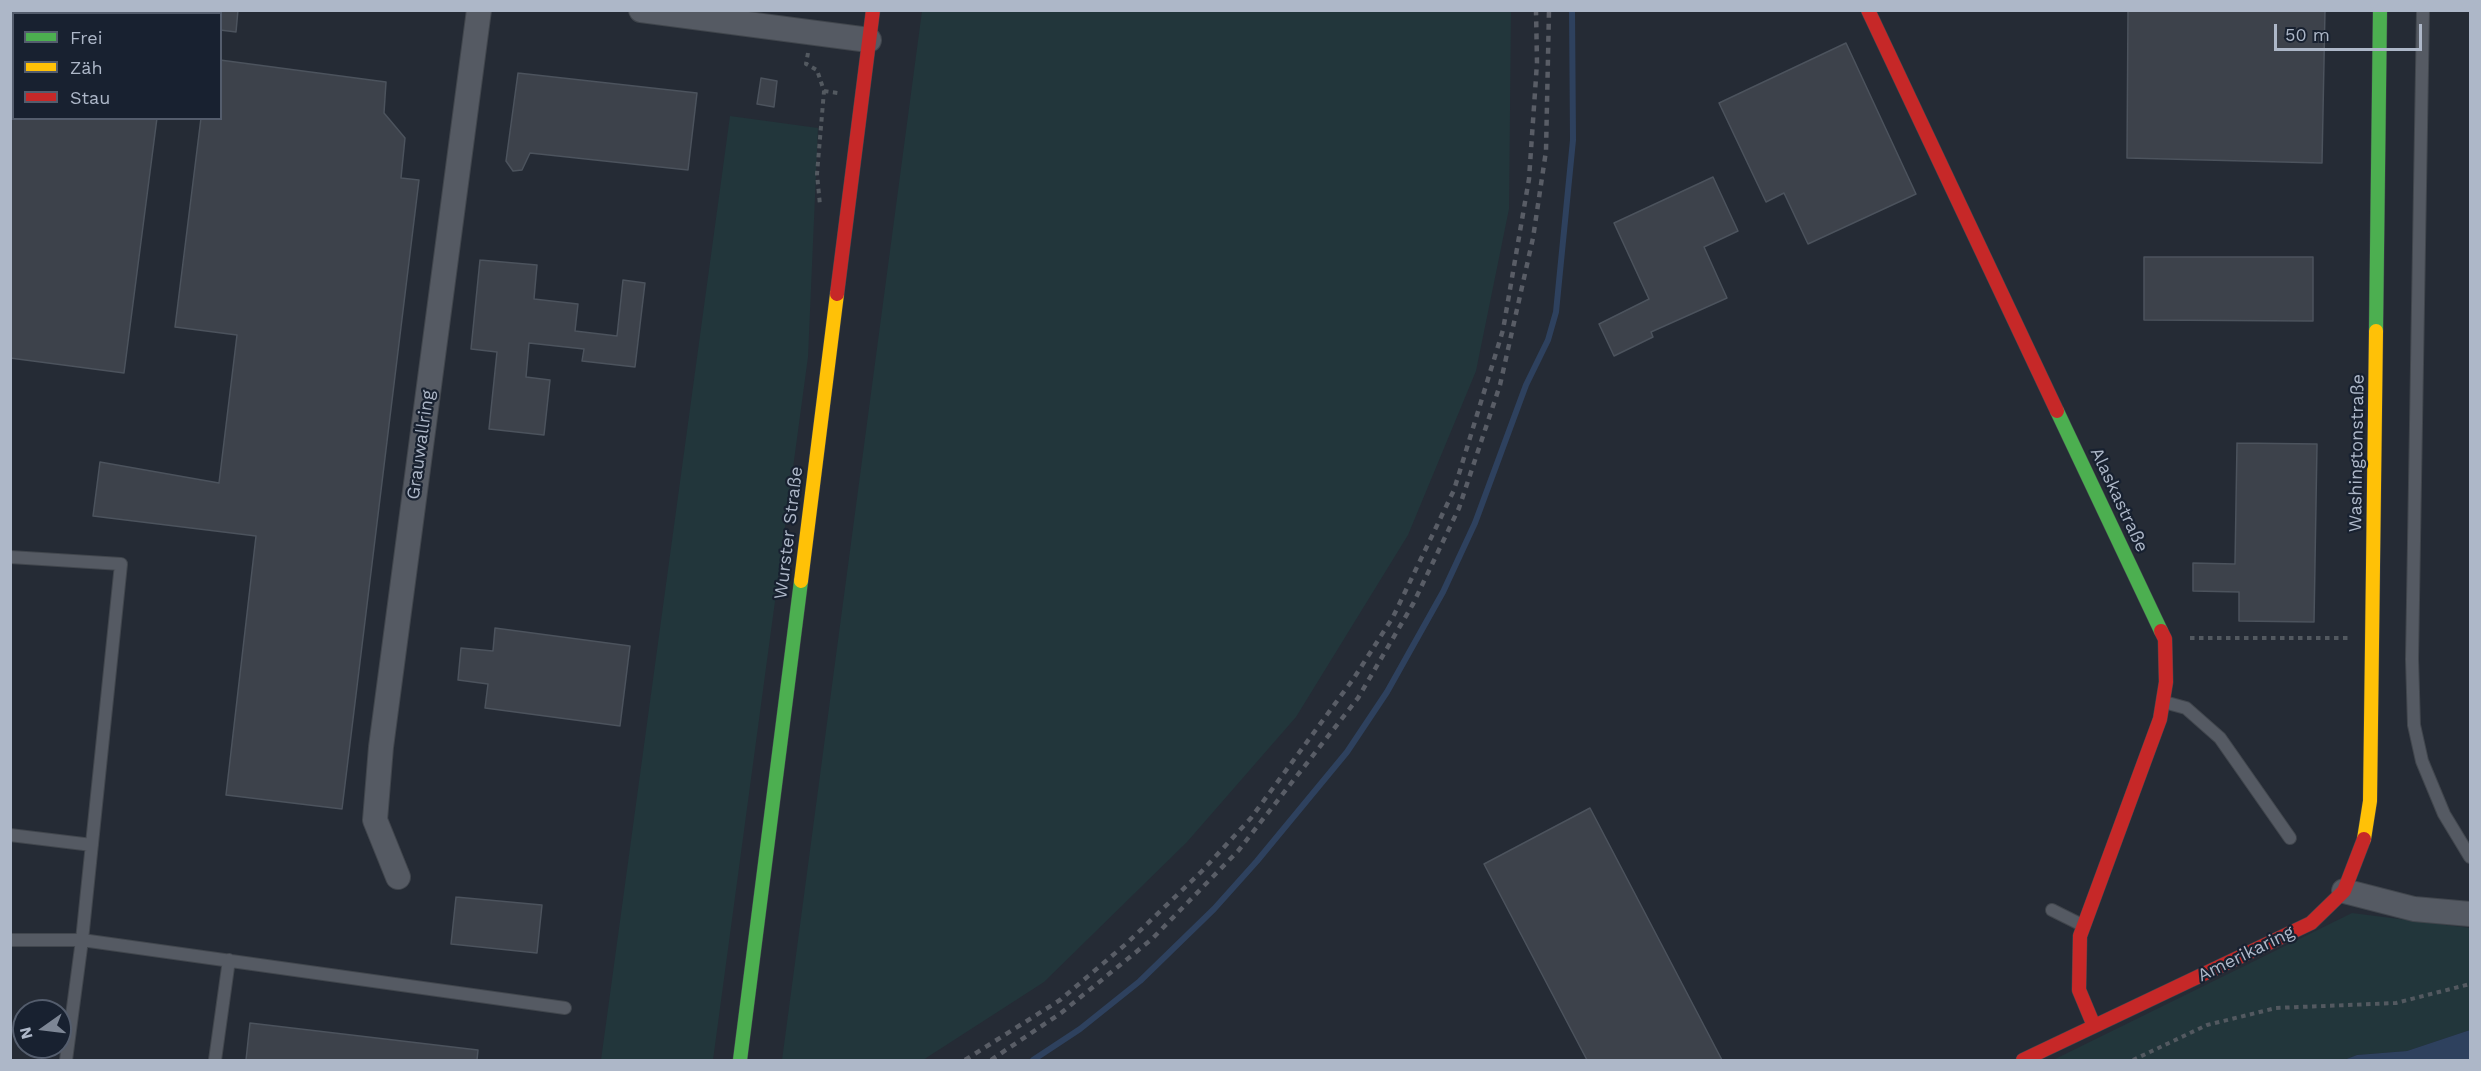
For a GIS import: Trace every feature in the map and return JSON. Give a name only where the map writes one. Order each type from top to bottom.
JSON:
[{"type":"street","name":"Grauwallring","points":[[398,877],[375,820],[381,747],[478,10]]},
{"type":"street","points":[[641,10],[869,40]]},
{"type":"street","name":"Wurster Straße","points":[[740,1060],[873,10]]},
{"type":"street","name":"Alaskastraße","points":[[1868,10],[2165,639],[2166,682],[2160,720],[2080,936],[2079,990],[2094,1026]]},
{"type":"street","name":"Washingtonstraße","points":[[2344,891],[2362,849],[2370,801],[2380,10]]},
{"type":"street","points":[[2344,891],[2414,909],[2470,914]]},
{"type":"street","name":"Amerikaring","points":[[2024,1060],[2311,923],[2344,891]]},
{"type":"lane","points":[[2423,10],[2412,659],[2414,725],[2422,761],[2444,814],[2470,857]]},
{"type":"lane","points":[[10,557],[121,564],[82,940],[66,1060]]},
{"type":"lane","points":[[2163,701],[2186,708],[2220,738],[2290,838]]},
{"type":"lane","points":[[10,835],[92,845]]},
{"type":"lane","points":[[2052,910],[2084,926]]},
{"type":"lane","points":[[10,940],[82,940],[565,1008]]},
{"type":"lane","points":[[215,1060],[229,960]]},
{"type":"path","points":[[2165,639],[2373,638]]},
{"type":"path","points":[[2133,1060],[2207,1025],[2276,1008],[2396,1003],[2470,984]]},
{"type":"green space","points":[[922,11],[1511,11],[1509,209],[1476,371],[1408,535],[1296,717],[1187,842],[1044,982],[923,1060],[782,1060]]},
{"type":"green space","points":[[730,116],[818,128],[808,357],[713,1060],[601,1060]]},
{"type":"green space","points":[[2352,913],[2470,928],[2470,1030],[2407,1051],[2357,1055],[2344,1060],[2053,1060]]},
{"type":"water","points":[[2470,1030],[2470,1060],[2344,1060],[2357,1055],[2407,1051]]},
{"type":"building","points":[[220,10],[238,10],[236,32],[222,30],[222,12]]},
{"type":"building","points":[[2128,10],[2325,10],[2322,163],[2127,158]]},
{"type":"building","points":[[1846,43],[1916,194],[1808,244],[1784,193],[1766,202],[1719,103]]},
{"type":"building","points":[[222,60],[386,82],[384,113],[405,138],[401,178],[419,180],[342,809],[226,795],[256,536],[93,516],[100,462],[219,483],[237,335],[175,327],[201,120],[222,120]]},
{"type":"building","points":[[518,73],[697,93],[688,170],[530,153],[522,170],[513,171],[506,161]]},
{"type":"building","points":[[761,78],[777,81],[774,107],[757,104]]},
{"type":"building","points":[[10,118],[12,120],[157,120],[124,373],[10,358]]},
{"type":"building","points":[[1713,177],[1738,231],[1704,247],[1727,298],[1651,332],[1653,337],[1614,356],[1599,324],[1649,299],[1614,223]]},
{"type":"building","points":[[2144,257],[2313,257],[2313,321],[2144,320]]},
{"type":"building","points":[[480,260],[537,265],[534,299],[578,304],[575,331],[617,336],[623,280],[645,283],[635,367],[582,361],[584,349],[529,343],[526,377],[550,380],[544,435],[489,429],[497,352],[471,349]]},
{"type":"building","points":[[2237,443],[2317,444],[2314,622],[2239,621],[2239,592],[2193,591],[2193,563],[2235,564]]},
{"type":"building","points":[[495,628],[630,646],[620,726],[485,708],[488,684],[458,680],[461,648],[493,651]]},
{"type":"building","points":[[1590,808],[1722,1060],[1587,1060],[1484,864]]},
{"type":"building","points":[[456,897],[542,905],[537,953],[451,944]]},
{"type":"building","points":[[250,1023],[478,1050],[477,1060],[246,1060]]},
{"type":"waterway","points":[[1033,1060],[1080,1029],[1140,981],[1214,909],[1257,861],[1347,752],[1387,692],[1443,592],[1475,523],[1526,385],[1548,340],[1556,312],[1573,140],[1572,10]]},
{"type":"railway","points":[[965,1060],[1060,1000],[1126,944],[1201,872],[1251,818],[1354,678],[1393,617],[1454,490],[1503,330],[1529,179],[1537,63],[1536,10]]},
{"type":"railway","points":[[991,1060],[1061,1013],[1152,939],[1238,851],[1358,698],[1413,604],[1459,508],[1500,385],[1533,238],[1546,151],[1549,10]]},
{"type":"traffic: fast","points":[[2376,331],[2380,10]]},
{"type":"traffic: fast","points":[[2057,411],[2161,631]]},
{"type":"traffic: fast","points":[[740,1060],[801,581]]},
{"type":"traffic: slow","points":[[801,581],[837,294]]},
{"type":"traffic: slow","points":[[2364,839],[2370,801],[2376,331]]},
{"type":"traffic: jam","points":[[837,294],[873,10]]},
{"type":"traffic: jam","points":[[1868,10],[2057,411]]},
{"type":"traffic: jam","points":[[2094,1026],[2079,990],[2080,936],[2160,719],[2166,682],[2165,639],[2161,631]]},
{"type":"traffic: jam","points":[[2023,1060],[2311,923],[2344,891],[2364,839]]}]
